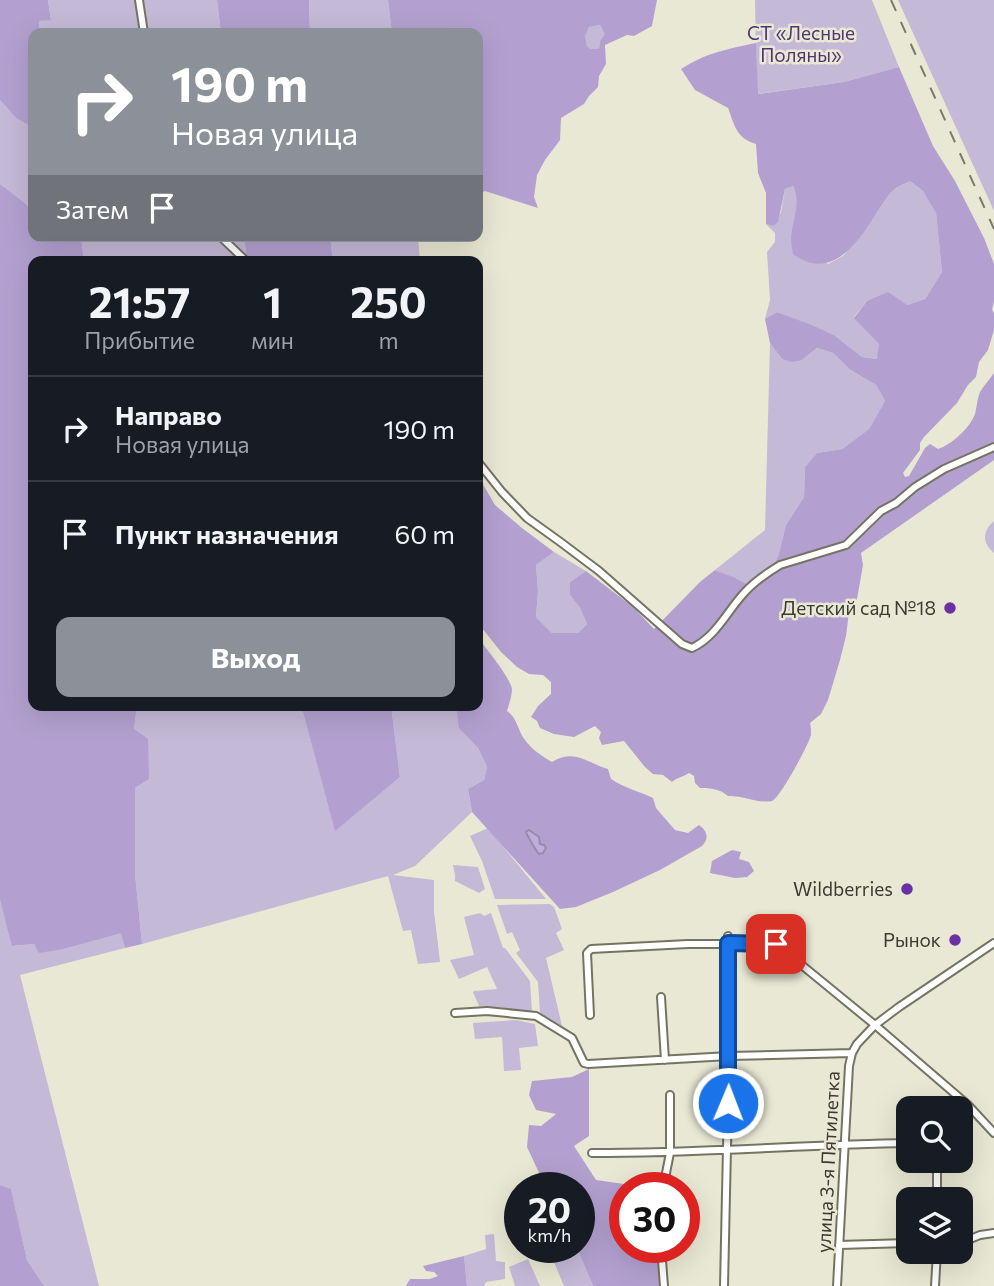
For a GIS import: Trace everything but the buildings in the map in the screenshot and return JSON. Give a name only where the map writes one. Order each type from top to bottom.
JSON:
[{"type":"street","points":[[139,0],[143,28]]},
{"type":"street","points":[[226,242],[241,256]]},
{"type":"street","points":[[483,469],[527,518],[599,571],[682,645],[692,648],[711,636],[744,594],[766,574],[780,565],[846,545],[881,511],[896,503],[915,487],[944,469],[994,447]]},
{"type":"street","points":[[590,1015],[587,953],[591,949],[728,940],[772,944],[780,947],[958,1096]]},
{"type":"street","points":[[724,1286],[729,1056],[728,940]]},
{"type":"street","name":"улица 3-я Пятилетка","points":[[837,1286],[849,1066],[852,1053],[875,1025],[994,943]]},
{"type":"street","points":[[661,997],[665,1059]]},
{"type":"street","points":[[455,1013],[487,1011],[536,1016],[572,1038],[580,1058],[588,1064],[729,1056],[852,1053]]},
{"type":"street","points":[[666,1172],[670,1153],[670,1095]]},
{"type":"street","points":[[973,1110],[994,1133]]},
{"type":"street","points":[[592,1153],[670,1153],[896,1143]]},
{"type":"street","points":[[973,1238],[994,1233]]},
{"type":"street","points":[[839,1245],[896,1243]]},
{"type":"street","points":[[662,1263],[664,1286]]},
{"type":"street","points":[[935,1286],[936,1264]]},
{"type":"green space","points":[[48,0],[217,0],[220,28],[40,28],[39,21],[51,19]]},
{"type":"green space","points":[[309,0],[388,0],[391,28],[310,28]]},
{"type":"green space","name":"СТ «Лесные Поляны»","points":[[755,0],[872,0],[899,67],[844,82],[757,94]]},
{"type":"green space","points":[[898,0],[994,0],[994,211]]},
{"type":"green space","points":[[600,25],[606,34],[600,41],[599,50],[591,49],[584,36],[589,27]]},
{"type":"green space","points":[[0,100],[16,118],[28,125],[28,206],[0,184]]},
{"type":"green space","points":[[910,181],[923,191],[936,212],[942,272],[925,299],[907,305],[867,301],[854,317],[879,344],[878,359],[862,357],[834,335],[777,312],[765,319],[770,300],[767,252],[775,242],[775,233],[766,224],[773,226],[781,212],[785,189],[793,186],[797,198],[791,239],[828,264],[843,256],[867,228],[891,191]]},
{"type":"green space","points":[[82,242],[245,242],[246,256],[83,256]]},
{"type":"green space","points":[[331,242],[418,242],[420,256],[332,256]]},
{"type":"green space","points":[[770,343],[782,359],[802,360],[817,348],[833,353],[849,369],[876,385],[885,401],[869,429],[842,449],[817,453],[805,467],[804,497],[786,525],[773,569],[751,586],[715,570],[765,530]]},
{"type":"green space","points":[[994,521],[994,553],[987,545],[985,537],[987,529]]},
{"type":"green space","points":[[554,552],[586,571],[570,582],[570,595],[587,624],[578,633],[552,633],[536,617],[536,565]]},
{"type":"green space","points":[[136,711],[303,711],[335,830],[400,777],[392,711],[457,711],[460,728],[478,748],[487,767],[484,780],[468,789],[472,812],[415,866],[393,875],[434,880],[434,911],[440,962],[418,964],[411,930],[403,931],[388,876],[142,944],[135,873],[135,788],[149,779],[134,729]]},
{"type":"green space","points":[[488,828],[546,899],[495,899],[470,836]]},
{"type":"green space","points":[[453,865],[478,867],[485,889],[479,893],[455,881]]},
{"type":"green space","points":[[0,900],[13,946],[34,944],[64,949],[122,932],[125,948],[20,975],[99,1286],[44,1286],[27,1260],[11,1190],[0,1185]]},
{"type":"green space","points":[[550,904],[554,907],[562,929],[556,933],[564,950],[546,958],[562,1026],[540,1013],[538,982],[516,953],[520,950],[512,932],[507,934],[497,905]]},
{"type":"green space","points":[[480,913],[484,916],[491,913],[503,948],[530,981],[532,1012],[479,1006],[474,991],[497,989],[487,967],[459,979],[450,960],[474,955],[464,917]]},
{"type":"green space","points":[[516,1020],[535,1024],[538,1046],[519,1048],[521,1070],[504,1071],[502,1037],[475,1039],[473,1023]]},
{"type":"green space","points":[[494,1234],[496,1261],[505,1263],[505,1279],[486,1282],[484,1286],[467,1286],[464,1256],[486,1249],[485,1235]]},
{"type":"green space","points":[[518,1263],[530,1263],[540,1286],[515,1286],[509,1267]]},
{"type":"green space","points":[[554,1263],[583,1263],[593,1286],[564,1286]]},
{"type":"shaded area","points":[[0,0],[48,0],[51,20],[39,21],[40,28],[28,28],[28,125],[16,118],[0,100]]},
{"type":"shaded area","points":[[217,0],[309,0],[310,28],[220,28]]},
{"type":"shaded area","points":[[388,0],[657,0],[652,26],[634,36],[627,35],[605,45],[606,64],[599,76],[598,87],[584,104],[561,118],[560,140],[537,175],[534,197],[538,208],[483,192],[483,28],[391,28]],"holes":[[[600,25],[605,34],[599,49],[587,46],[585,36],[589,27]]]},
{"type":"shaded area","points":[[756,43],[758,94],[844,82],[899,67],[933,146],[955,181],[994,264],[994,330],[988,350],[979,362],[976,377],[957,403],[924,437],[920,450],[903,473],[905,477],[909,476],[930,444],[938,449],[949,444],[965,430],[975,414],[980,392],[994,373],[994,460],[861,553],[863,565],[857,599],[849,612],[846,636],[828,700],[821,714],[810,723],[811,735],[787,781],[776,798],[767,802],[728,796],[715,789],[700,788],[695,783],[694,776],[689,773],[672,782],[663,775],[653,774],[624,741],[602,745],[599,738],[601,732],[595,726],[574,737],[554,734],[540,728],[537,721],[531,717],[551,694],[551,682],[543,675],[529,674],[517,667],[483,629],[483,485],[495,505],[554,552],[536,565],[536,617],[552,633],[578,633],[587,624],[570,595],[570,582],[586,571],[633,607],[654,629],[715,570],[751,586],[773,569],[786,525],[804,497],[805,467],[817,453],[842,449],[869,429],[885,401],[876,385],[849,369],[833,353],[817,348],[802,360],[792,362],[782,359],[770,343],[765,319],[777,312],[834,335],[862,357],[877,359],[879,344],[854,318],[867,301],[888,292],[907,305],[925,299],[942,272],[936,213],[923,191],[910,181],[891,192],[862,234],[843,255],[820,264],[807,262],[793,254],[791,237],[796,205],[793,186],[785,189],[778,222],[773,226],[766,224],[766,193],[758,173],[756,144],[740,135],[728,108],[695,90],[681,69],[708,55]]},
{"type":"shaded area","points":[[0,184],[28,206],[28,242],[82,242],[83,256],[28,256],[28,711],[136,711],[134,729],[148,739],[149,779],[135,788],[135,873],[142,944],[125,948],[121,933],[39,953],[34,944],[12,946],[0,900]]},
{"type":"shaded area","points":[[245,242],[331,242],[332,256],[246,256]]},
{"type":"shaded area","points":[[483,644],[510,684],[512,692],[507,711],[531,747],[552,762],[574,756],[608,769],[611,779],[653,798],[656,808],[675,830],[688,833],[699,825],[706,832],[707,838],[702,846],[660,870],[576,907],[560,909],[472,812],[468,789],[484,780],[487,767],[478,748],[459,728],[457,711],[483,711]]},
{"type":"shaded area","points":[[303,711],[392,711],[400,777],[335,831]]},
{"type":"shaded area","points":[[529,830],[539,837],[540,844],[546,848],[543,853],[539,854],[534,847],[526,832]]},
{"type":"shaded area","points":[[732,850],[741,852],[739,859],[749,862],[754,871],[747,877],[735,878],[710,873],[712,861]]},
{"type":"shaded area","points":[[589,1069],[589,1136],[574,1146],[591,1172],[539,1172],[527,1147],[529,1125],[541,1126],[556,1114],[536,1110],[529,1095],[532,1081],[572,1077]]},
{"type":"shaded area","points":[[595,1178],[609,1182],[609,1263],[662,1263],[664,1286],[593,1286],[583,1263],[595,1263]]},
{"type":"shaded area","points":[[0,1185],[11,1189],[27,1260],[44,1286],[0,1286]]},
{"type":"shaded area","points":[[464,1256],[467,1286],[406,1286],[410,1279],[430,1279],[438,1276],[434,1272],[426,1271],[423,1266]]},
{"type":"railway","points":[[891,0],[994,229]]},
{"type":"place","name":"Детский сад №18","points":[[950,608]]},
{"type":"place","name":"Wildberries","points":[[907,889]]},
{"type":"place","name":"Рынок","points":[[955,940]]},
{"type":"route","points":[[728,1103],[728,943],[776,944]]}]
